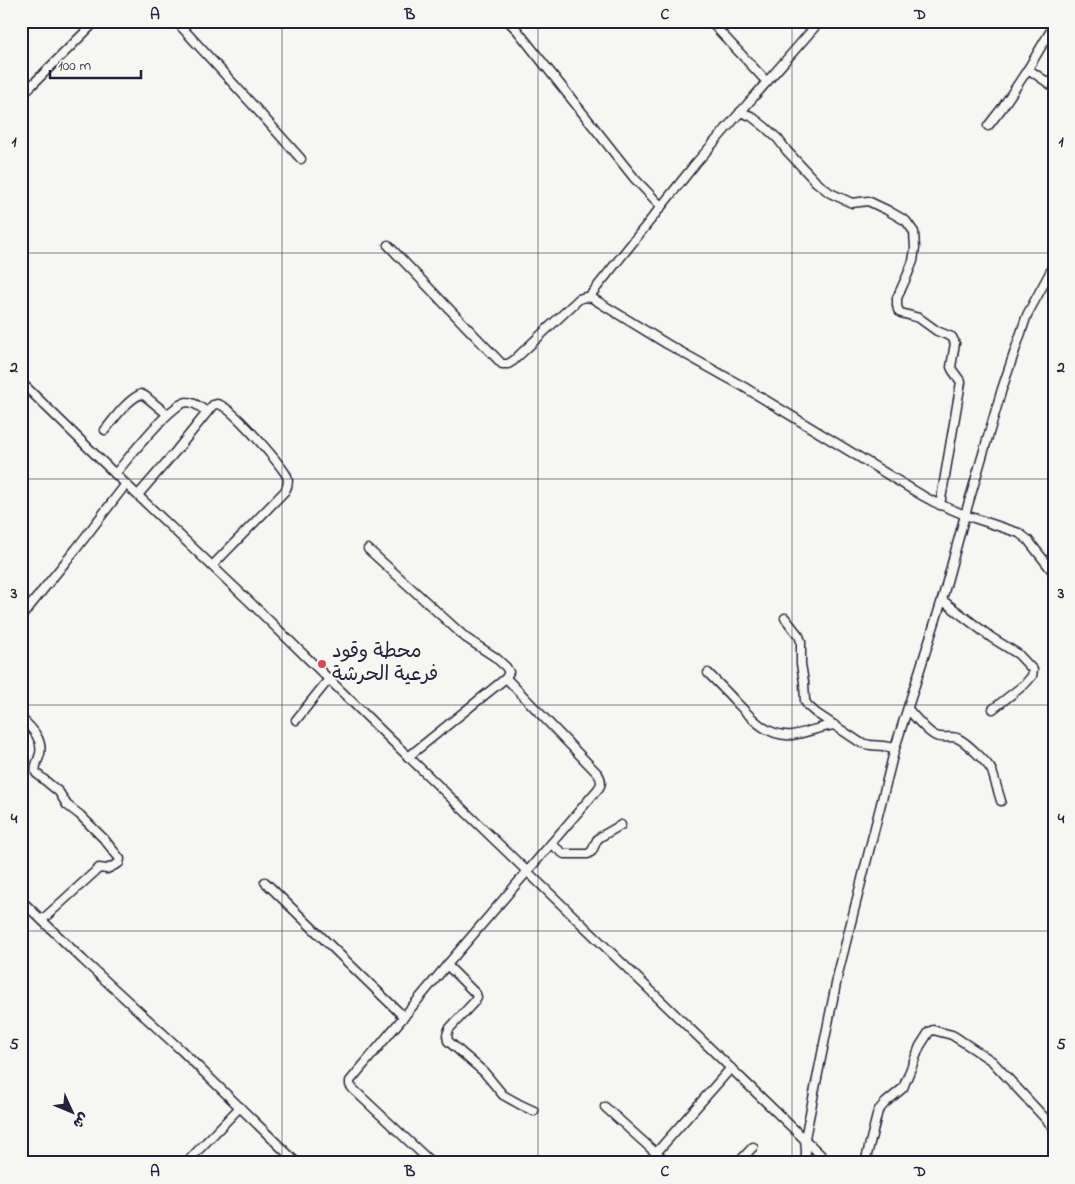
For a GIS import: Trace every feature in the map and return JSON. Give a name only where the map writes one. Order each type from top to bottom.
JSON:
[{"type":"street","points":[[21,96],[96,21]]},
{"type":"street","points":[[176,21],[301,159]]},
{"type":"street","points":[[508,21],[635,179],[661,206]]},
{"type":"street","points":[[710,21],[767,82]]},
{"type":"street","points":[[589,297],[661,206],[820,21]]},
{"type":"street","points":[[988,126],[1028,69],[1054,25]]},
{"type":"street","points":[[1028,69],[1054,87]]},
{"type":"street","points":[[740,112],[751,116],[765,127],[816,182],[830,193],[852,203],[868,202],[887,210],[906,221],[914,232],[915,248],[913,261],[897,298],[898,310],[901,313],[919,318],[937,331],[952,337],[955,343],[951,367],[961,382],[940,505]]},
{"type":"street","points":[[388,245],[502,364],[508,364],[513,361],[578,299],[589,297],[744,387],[940,505],[1019,533],[1028,540],[1054,573]]},
{"type":"street","points":[[805,1163],[804,1138],[838,974],[895,748],[942,600],[1002,389],[1027,315],[1054,265]]},
{"type":"street","points":[[21,382],[829,1163]]},
{"type":"street","points":[[105,430],[126,405],[141,394],[167,414]]},
{"type":"street","points":[[115,474],[167,414],[179,405],[188,402],[196,404],[207,412]]},
{"type":"street","points":[[138,495],[176,452],[213,405],[218,404],[230,412],[270,452],[288,479],[285,492],[212,566]]},
{"type":"street","points":[[21,617],[126,484]]},
{"type":"street","points":[[368,549],[466,638],[501,662],[509,674],[408,757]]},
{"type":"street","points":[[942,600],[992,638],[1018,654],[1033,670],[1031,678],[1025,684],[992,709]]},
{"type":"street","points":[[785,618],[801,641],[801,664],[806,703],[810,708],[816,714],[861,743],[895,748]]},
{"type":"street","points":[[708,673],[755,722],[770,731],[790,735],[834,725]]},
{"type":"street","points":[[432,1163],[353,1089],[350,1082],[601,784],[598,774],[506,678]]},
{"type":"street","points":[[296,720],[329,679]]},
{"type":"street","points":[[908,709],[932,734],[941,738],[958,738],[984,761],[992,771],[1001,801]]},
{"type":"street","points":[[21,718],[34,730],[39,741],[41,750],[35,768],[36,772],[59,792],[67,805],[104,839],[120,859],[119,863],[107,869],[98,868],[42,920]]},
{"type":"street","points":[[551,844],[564,854],[588,854],[592,851],[600,836],[621,825]]},
{"type":"street","points":[[265,882],[404,1017]]},
{"type":"street","points":[[21,900],[181,1050],[297,1163]]},
{"type":"street","points":[[447,965],[477,997],[449,1029],[448,1041],[478,1065],[503,1095],[534,1111]]},
{"type":"street","points":[[864,1163],[878,1111],[903,1088],[920,1046],[929,1032],[933,1030],[952,1035],[992,1061],[1054,1128]]},
{"type":"street","points":[[656,1153],[730,1068]]},
{"type":"street","points":[[186,1163],[240,1107]]},
{"type":"street","points":[[605,1108],[667,1163]]},
{"type":"street","points":[[738,1163],[752,1147]]},
{"type":"place","name":"محطة وقود فرعية الحرشة","points":[[322,664]]}]
